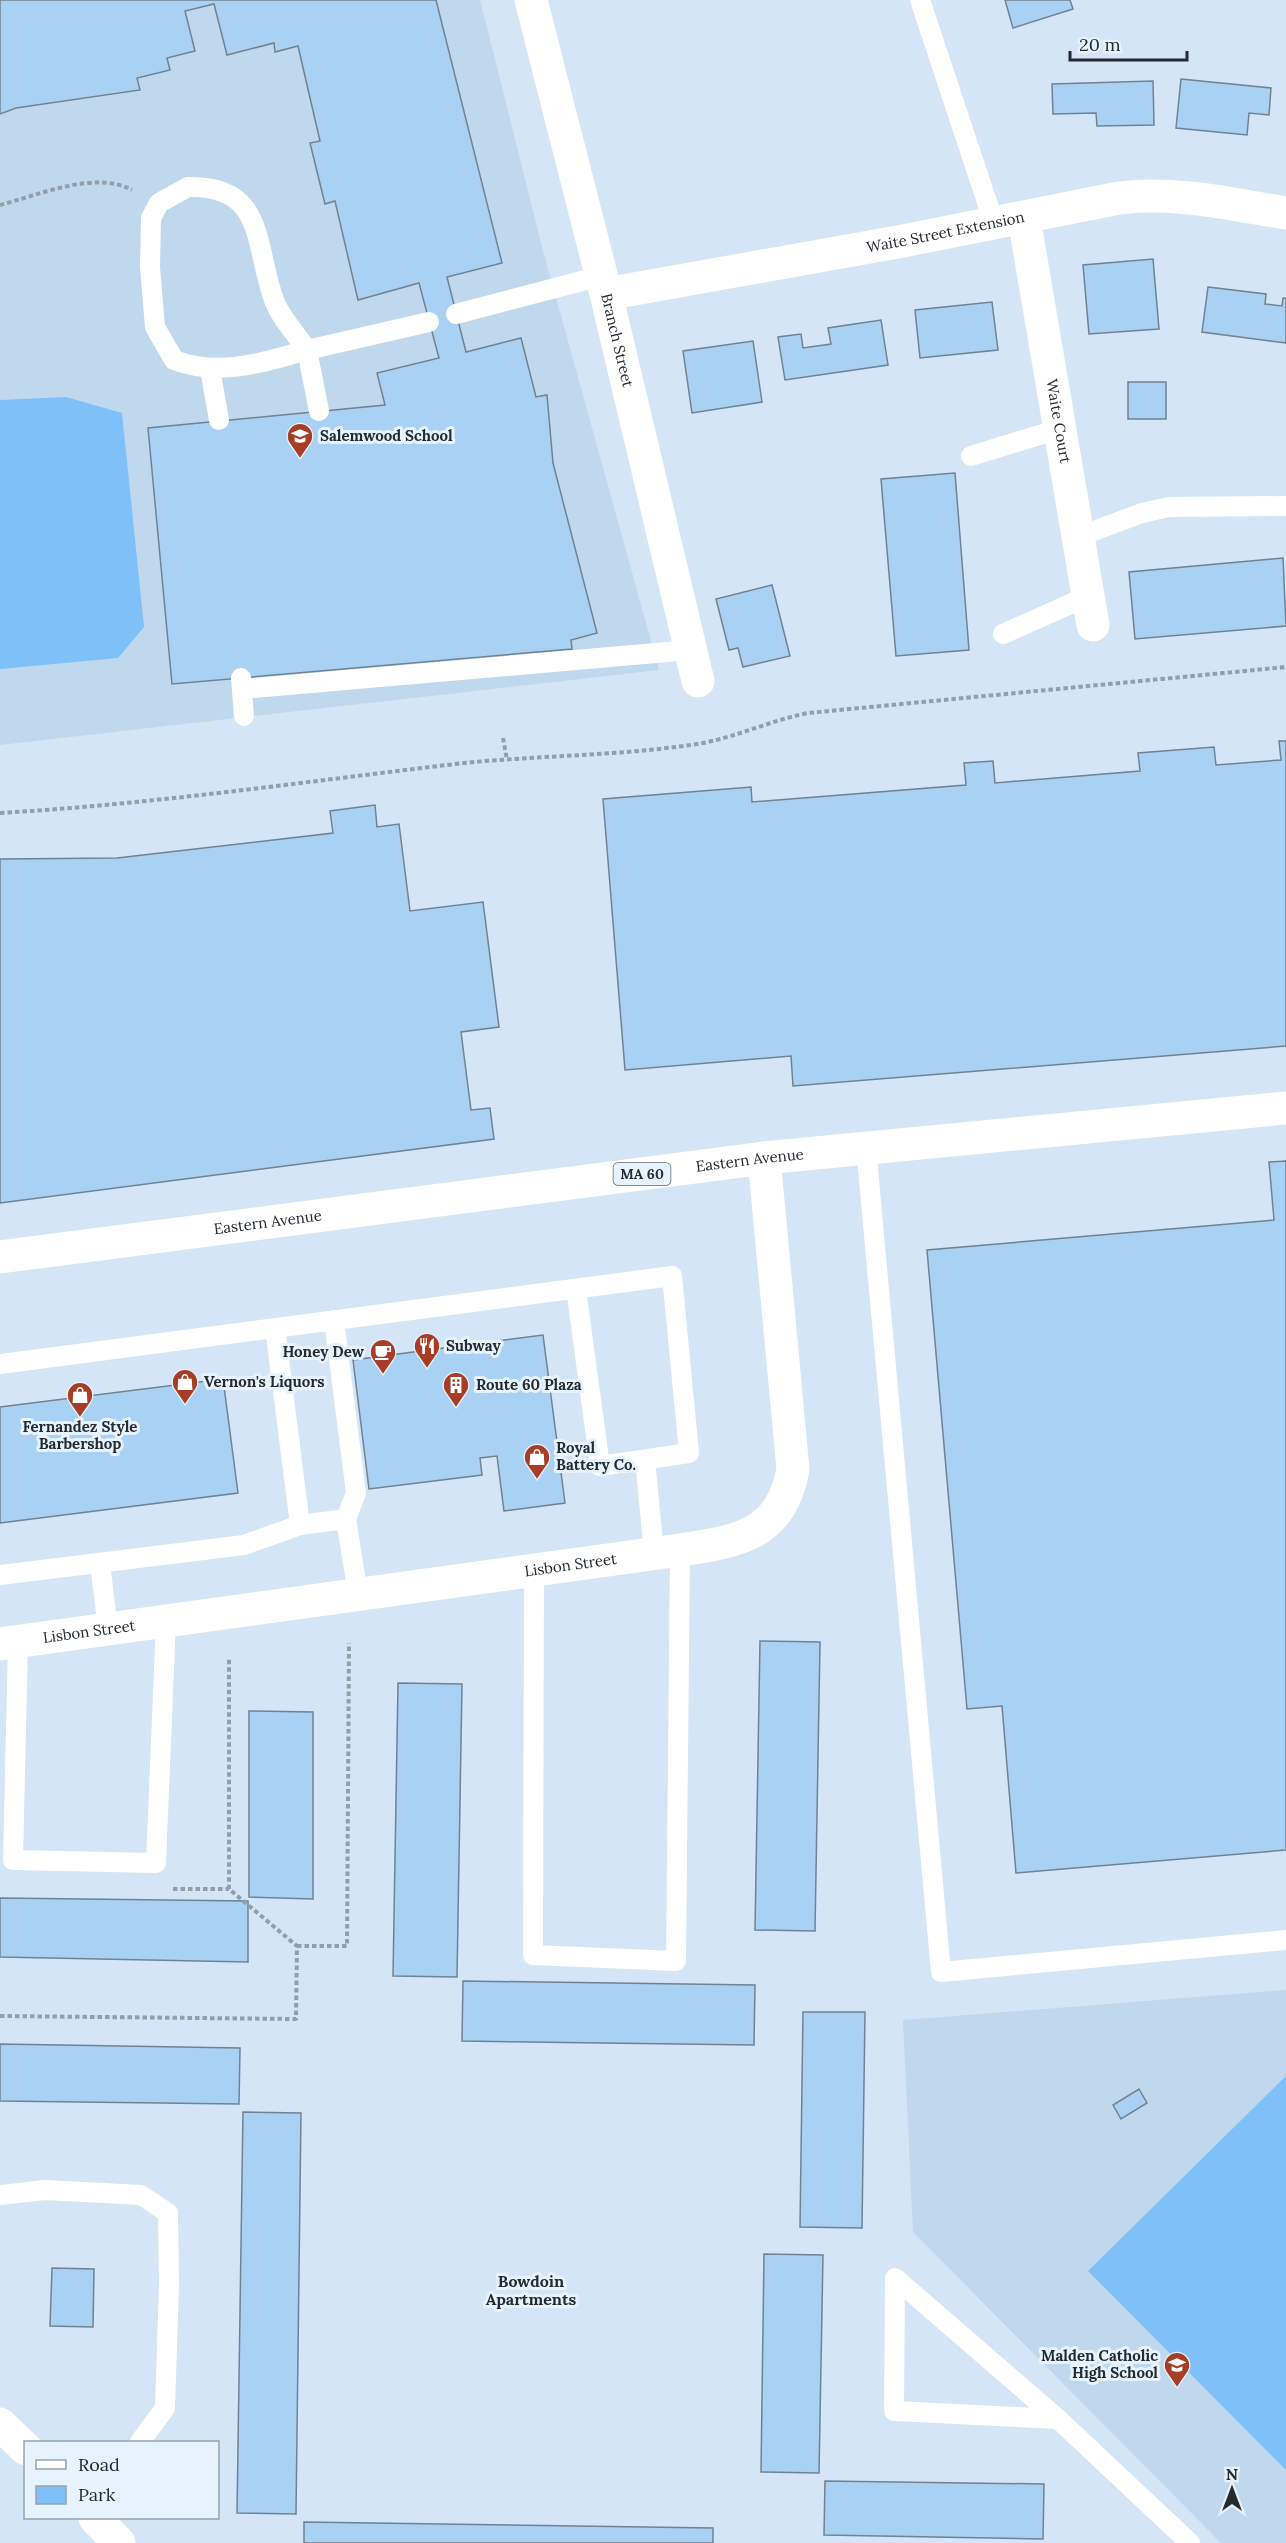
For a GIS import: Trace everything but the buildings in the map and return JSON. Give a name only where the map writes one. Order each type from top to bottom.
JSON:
[{"type":"street","name":"Branch Street","points":[[531,0],[603,285],[694,666]]},
{"type":"street","name":"Waite Street Extension","points":[[603,285],[1009,220],[1119,198],[1152,195],[1183,197],[1286,213]]},
{"type":"street","name":"Waite Court","points":[[1009,220],[1059,429],[1090,610]]},
{"type":"street","name":"Eastern Avenue","points":[[0,1257],[764,1158],[1286,1108]]},
{"type":"street","name":"Lisbon Street","points":[[9,1643],[736,1541],[749,1535],[771,1519],[779,1508],[790,1482],[793,1455],[764,1158]]},
{"type":"street","points":[[0,2424],[24,2447]]},
{"type":"street","points":[[97,2519],[119,2543]]},
{"type":"lane","points":[[920,0],[1009,220]]},
{"type":"lane","points":[[319,411],[307,350],[274,302],[257,236],[246,208],[233,194],[207,187],[188,187],[158,206],[151,218],[149,240],[155,327],[174,360],[210,369],[237,368],[307,350],[429,322]]},
{"type":"lane","points":[[456,315],[603,285]]},
{"type":"lane","points":[[210,369],[219,420]]},
{"type":"lane","points":[[971,456],[1059,429]]},
{"type":"lane","points":[[1078,537],[1142,513],[1169,507],[1286,506]]},
{"type":"lane","points":[[1003,634],[1090,610]]},
{"type":"lane","points":[[244,716],[242,683],[694,666]]},
{"type":"lane","points":[[866,1147],[941,1971],[1286,1940]]},
{"type":"lane","points":[[0,1364],[672,1276],[688,1453],[600,1466],[576,1289]]},
{"type":"lane","points":[[334,1320],[356,1493],[346,1519],[358,1594]]},
{"type":"lane","points":[[274,1328],[300,1525]]},
{"type":"lane","points":[[534,1570],[533,1955],[676,1961],[667,1551],[645,1460]]},
{"type":"lane","points":[[0,1575],[244,1545],[300,1525],[346,1519]]},
{"type":"lane","points":[[100,1563],[108,1629]]},
{"type":"lane","points":[[9,1643],[13,1860],[156,1863],[166,1621]]},
{"type":"lane","points":[[0,2195],[45,2190],[141,2195],[168,2213],[169,2285],[165,2408],[141,2441]]},
{"type":"lane","points":[[1058,2419],[894,2411],[895,2278],[1058,2419],[1190,2543]]},
{"type":"path","points":[[0,206],[86,183],[110,181],[126,187],[158,206]]},
{"type":"path","points":[[0,813],[187,797],[507,760],[622,753],[702,743],[773,721],[816,712],[1286,667]]},
{"type":"path","points":[[503,738],[507,760]]},
{"type":"path","points":[[229,1659],[229,1889],[297,1946],[347,1946],[349,1643]]},
{"type":"path","points":[[0,2016],[296,2019],[297,1946]]},
{"type":"shaded area","name":"Salemwood School","points":[[0,0],[480,0],[542,247],[659,670],[0,745]]},
{"type":"shaded area","name":"Malden Catholic High School","points":[[1286,1990],[1286,2543],[1221,2543],[913,2232],[903,2020]]},
{"type":"green space","points":[[66,397],[122,413],[144,627],[118,658],[0,669],[0,400]]},
{"type":"green space","points":[[1286,2076],[1286,2470],[1088,2271]]},
{"type":"place","name":"Salemwood School","points":[[300,459]]},
{"type":"place","name":"Subway","points":[[427,1369]]},
{"type":"place","name":"Honey Dew","points":[[383,1375]]},
{"type":"place","name":"Vernon's Liquors","points":[[185,1405]]},
{"type":"place","name":"Route 60 Plaza","points":[[456,1408]]},
{"type":"place","name":"Fernandez Style Barbershop","points":[[80,1418]]},
{"type":"place","name":"Royal Battery Co.","points":[[537,1480]]},
{"type":"place","name":"Malden Catholic High School","points":[[1177,2388]]},
{"type":"district","name":"Bowdoin Apartments","points":[[531,2290]]}]
